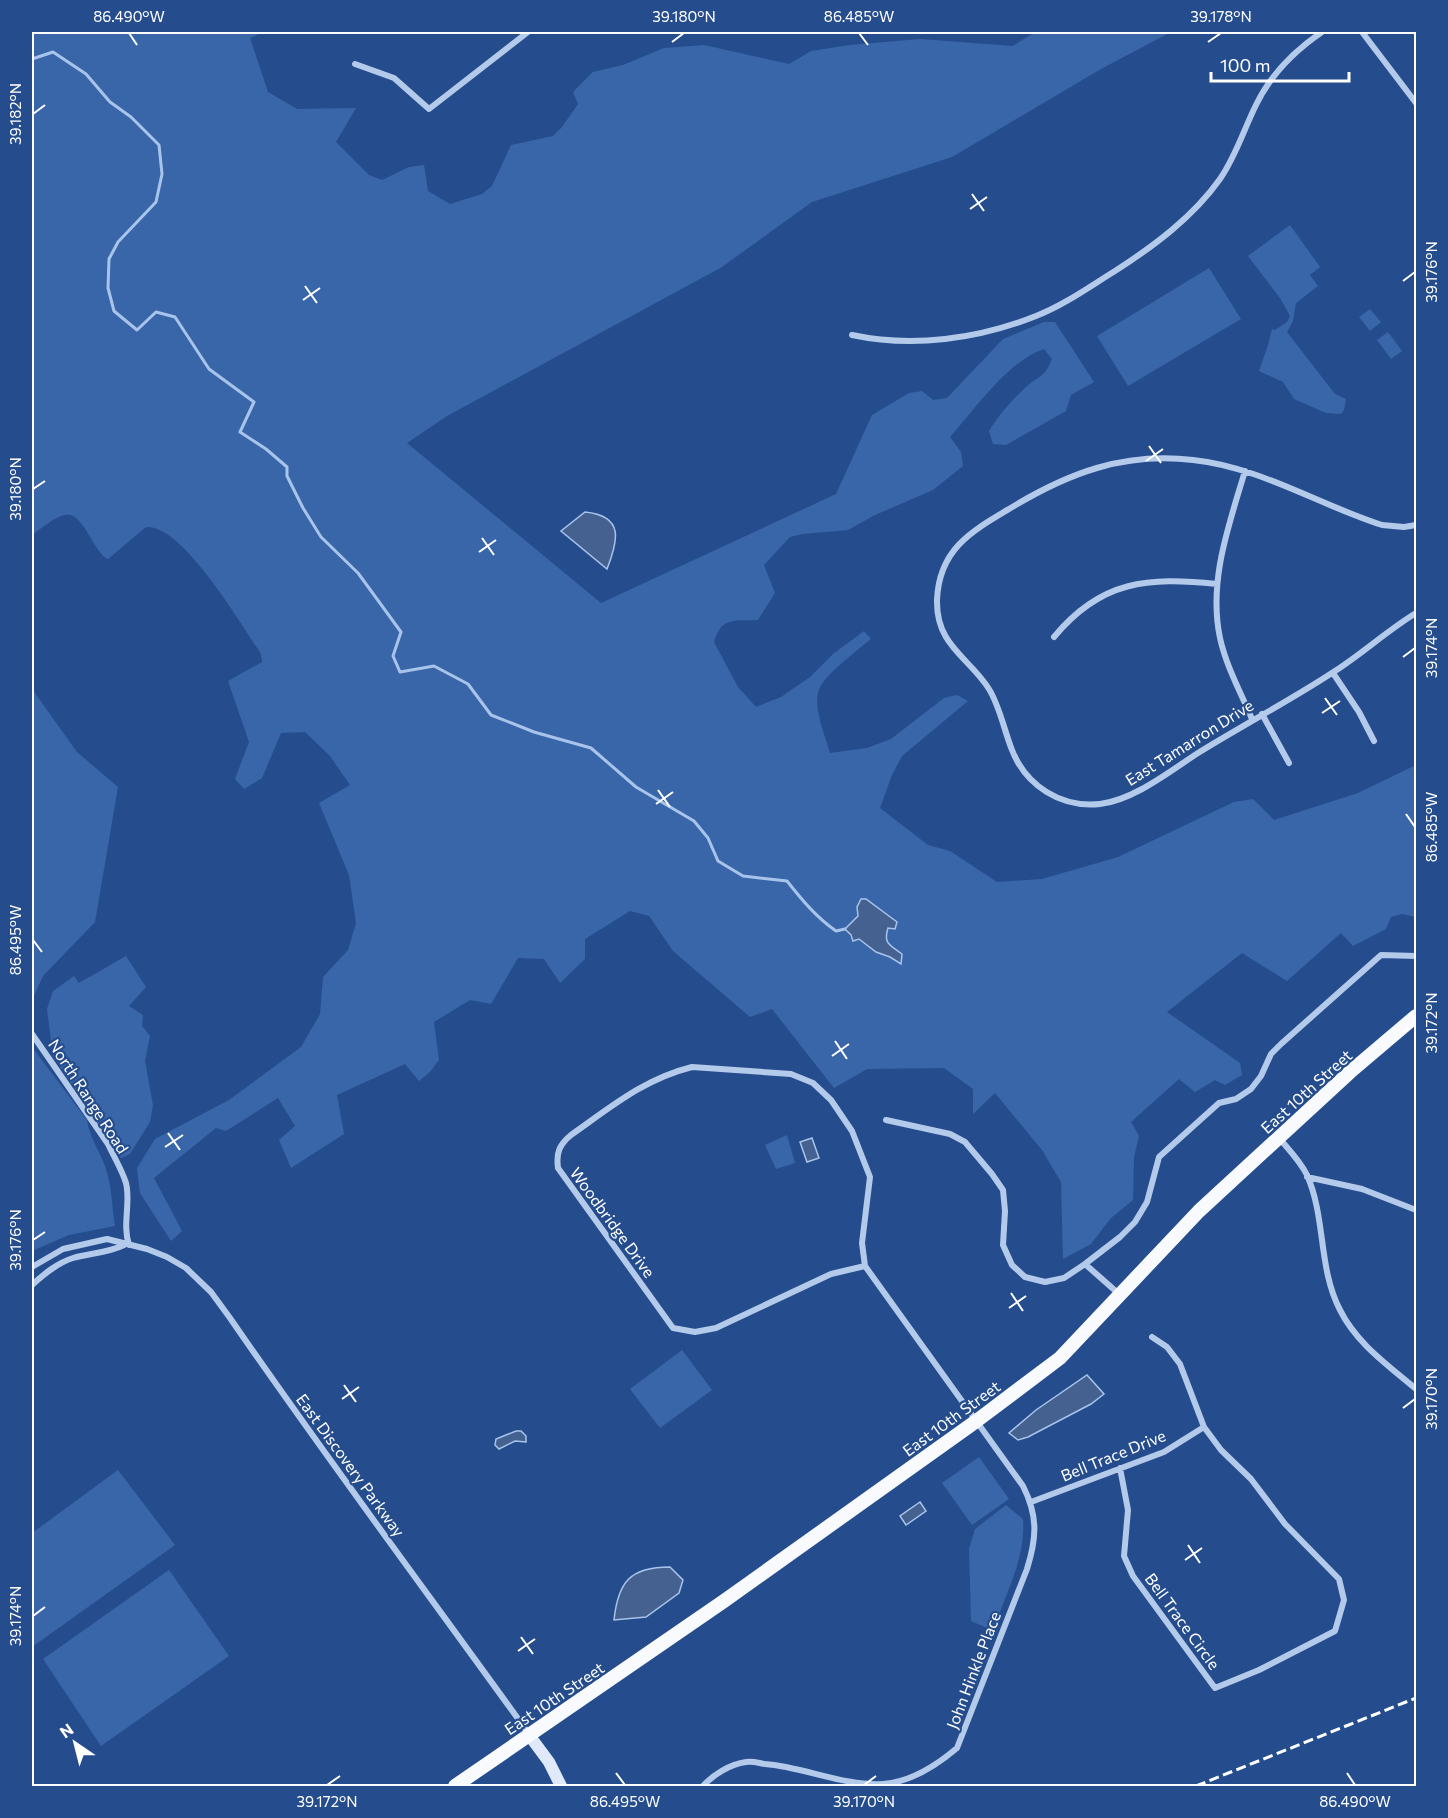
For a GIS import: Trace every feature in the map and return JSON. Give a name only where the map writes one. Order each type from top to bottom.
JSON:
[{"type":"main road","name":"East 10th Street","points":[[455,1786],[724,1601],[975,1422],[1060,1358],[1199,1211],[1350,1072],[1416,1016]]},
{"type":"street","points":[[355,64],[394,78],[429,109],[528,32]]},
{"type":"street","points":[[852,335],[887,340],[921,341],[978,334],[1037,316],[1061,304],[1128,262],[1169,233],[1202,202],[1222,176],[1257,101],[1273,76],[1287,59],[1322,32]]},
{"type":"street","points":[[1362,32],[1416,103]]},
{"type":"street","name":"East Tamarron Drive","points":[[1416,525],[1382,525],[1245,471],[1201,461],[1156,458],[1111,464],[1064,479],[980,526],[961,542],[948,558],[942,570],[937,605],[941,625],[950,645],[979,676],[992,695],[1022,770],[1047,793],[1064,801],[1094,804],[1127,797],[1252,719],[1333,673],[1416,614]]},
{"type":"street","points":[[1245,471],[1226,534],[1217,584],[1217,608],[1221,639],[1252,719]]},
{"type":"street","points":[[1054,638],[1084,608],[1121,588],[1145,582],[1169,580],[1217,584]]},
{"type":"street","points":[[1333,673],[1359,712],[1374,741]]},
{"type":"street","points":[[1262,714],[1289,763]]},
{"type":"street","points":[[886,1120],[950,1134],[965,1142],[1003,1190],[1005,1211],[1003,1245],[1012,1265],[1025,1277],[1045,1282],[1064,1278],[1086,1264],[1135,1222],[1147,1202],[1159,1157],[1219,1103],[1236,1099],[1251,1089],[1261,1076],[1271,1054],[1381,955],[1416,956]]},
{"type":"street","name":"North Range Road","points":[[32,1034],[108,1144],[117,1162],[126,1185],[127,1245]]},
{"type":"street","name":"Woodbridge Drive","points":[[692,1067],[791,1074],[806,1079],[820,1088],[837,1108],[852,1131],[870,1177],[862,1243],[865,1266],[831,1274],[706,1331],[695,1332],[674,1328],[558,1168],[556,1155],[563,1141],[640,1086],[674,1072],[692,1067]]},
{"type":"street","points":[[1279,1138],[1303,1168],[1307,1177],[1317,1210],[1329,1281],[1340,1311],[1372,1352],[1416,1389]]},
{"type":"street","points":[[1307,1177],[1362,1189],[1416,1210]]},
{"type":"street","name":"East Discovery Parkway","points":[[32,1267],[63,1249],[107,1239],[167,1257],[186,1268],[211,1293],[529,1735]]},
{"type":"street","points":[[32,1285],[48,1271],[70,1259],[127,1245]]},
{"type":"street","points":[[1086,1264],[1119,1294]]},
{"type":"street","points":[[865,1266],[975,1422]]},
{"type":"street","points":[[1152,1337],[1167,1347],[1180,1364],[1204,1427]]},
{"type":"street","name":"John Hinkle Place","points":[[703,1786],[721,1771],[747,1762],[776,1765],[849,1781],[883,1784],[905,1779],[941,1761],[957,1748],[1028,1569],[1034,1538],[1035,1519],[1031,1502],[1023,1486],[975,1422]]},
{"type":"street","name":"Bell Trace Drive","points":[[1031,1502],[1164,1452],[1204,1427]]},
{"type":"street","name":"Bell Trace Circle","points":[[1120,1468],[1128,1510],[1124,1556],[1133,1576],[1215,1688],[1259,1670],[1335,1631],[1344,1600],[1339,1579],[1285,1524],[1251,1479],[1221,1450],[1204,1427]]},
{"type":"street","points":[[529,1735],[549,1762],[561,1786]]},
{"type":"shaded area","points":[[32,32],[264,32],[250,38],[268,92],[297,109],[356,108],[336,142],[369,175],[382,180],[409,167],[424,165],[428,191],[450,204],[482,194],[492,186],[511,145],[553,136],[578,104],[573,92],[593,72],[623,65],[664,48],[704,45],[789,64],[811,51],[920,39],[1013,46],[1035,32],[1171,32],[1101,69],[952,157],[812,202],[722,267],[447,416],[407,443],[601,603],[836,494],[872,415],[909,393],[922,391],[933,400],[947,398],[1003,339],[1044,322],[1055,322],[1094,382],[1071,395],[1066,411],[1006,445],[993,444],[989,431],[996,420],[1018,395],[1043,374],[1052,359],[1044,349],[1031,355],[1005,374],[950,437],[961,452],[963,466],[933,490],[875,515],[848,530],[790,537],[764,565],[775,593],[758,620],[725,624],[714,642],[738,687],[756,707],[781,697],[810,677],[833,654],[864,631],[871,639],[833,671],[818,692],[819,715],[830,753],[867,748],[891,739],[944,698],[957,695],[968,701],[902,756],[892,775],[880,808],[928,845],[950,851],[997,882],[1042,879],[1118,857],[1234,802],[1253,799],[1274,820],[1358,793],[1416,765],[1416,917],[1402,914],[1391,917],[1386,929],[1353,946],[1341,933],[1287,981],[1242,953],[1167,1012],[1240,1063],[1242,1075],[1225,1085],[1215,1080],[1195,1092],[1179,1079],[1131,1122],[1139,1136],[1134,1157],[1133,1200],[1111,1218],[1091,1244],[1063,1259],[1061,1182],[1042,1150],[995,1093],[973,1114],[973,1089],[944,1068],[867,1069],[834,1088],[772,1009],[750,1017],[673,951],[649,916],[630,911],[585,939],[585,959],[560,983],[544,959],[518,958],[491,1004],[470,1000],[434,1022],[439,1060],[419,1081],[405,1064],[337,1095],[344,1134],[291,1168],[279,1140],[295,1126],[278,1098],[226,1131],[216,1128],[154,1178],[182,1231],[171,1241],[140,1193],[137,1168],[155,1139],[229,1100],[301,1047],[320,1014],[323,977],[348,950],[356,923],[349,875],[319,803],[350,785],[330,756],[305,732],[281,733],[262,778],[244,789],[235,779],[249,742],[228,681],[262,662],[261,654],[210,578],[176,541],[160,530],[146,527],[108,559],[97,549],[77,518],[71,515],[64,515],[56,519],[32,535]],"holes":[[[857,907],[888,927],[887,941],[902,954],[901,964],[876,952],[859,939],[853,941],[846,929],[859,916]]]},
{"type":"shaded area","points":[[1290,225],[1320,267],[1310,275],[1318,286],[1296,303],[1293,321],[1287,332],[1335,394],[1346,399],[1341,414],[1326,413],[1294,399],[1283,382],[1259,371],[1272,329],[1275,330],[1287,322],[1290,316],[1280,298],[1248,256]]},
{"type":"shaded area","points":[[1209,268],[1241,319],[1128,386],[1097,336]]},
{"type":"shaded area","points":[[1370,309],[1381,322],[1370,331],[1359,317]]},
{"type":"shaded area","points":[[1388,332],[1402,351],[1391,359],[1377,340]]},
{"type":"shaded area","points":[[585,512],[598,514],[612,524],[615,532],[614,549],[607,569],[561,531]]},
{"type":"shaded area","points":[[32,689],[77,752],[118,787],[95,922],[43,976],[32,1000]]},
{"type":"shaded area","points":[[861,899],[866,899],[897,922],[895,929],[888,928],[886,938],[891,946],[902,954],[901,964],[876,952],[859,939],[853,941],[845,929],[858,916],[857,907]]},
{"type":"shaded area","points":[[126,956],[146,987],[129,1006],[143,1015],[142,1026],[150,1036],[145,1061],[153,1105],[150,1122],[130,1154],[121,1158],[53,1056],[47,1009],[53,991],[74,976],[79,983]]},
{"type":"shaded area","points":[[32,1047],[87,1120],[108,1176],[115,1226],[69,1235],[32,1251]]},
{"type":"shaded area","points":[[787,1135],[795,1163],[776,1169],[765,1145]]},
{"type":"shaded area","points":[[812,1138],[819,1158],[807,1162],[800,1142]]},
{"type":"shaded area","points":[[682,1350],[712,1390],[660,1428],[630,1389]]},
{"type":"shaded area","points":[[1087,1375],[1104,1394],[1091,1404],[1028,1437],[1018,1440],[1009,1433],[1036,1410]]},
{"type":"shaded area","points":[[521,1431],[526,1436],[526,1442],[515,1441],[499,1449],[495,1445],[496,1439]]},
{"type":"shaded area","points":[[979,1457],[1009,1499],[972,1525],[942,1483]]},
{"type":"shaded area","points":[[118,1470],[175,1545],[32,1647],[32,1533]]},
{"type":"shaded area","points":[[920,1502],[926,1511],[906,1525],[900,1516]]},
{"type":"shaded area","points":[[1006,1505],[1023,1519],[1022,1546],[1015,1573],[995,1625],[987,1628],[971,1621],[969,1549],[975,1529]]},
{"type":"shaded area","points":[[670,1567],[683,1580],[679,1593],[646,1617],[614,1620],[619,1596],[628,1579],[645,1570]]},
{"type":"shaded area","points":[[169,1570],[229,1656],[101,1746],[43,1659]]},
{"type":"waterway","points":[[32,59],[53,52],[86,74],[110,102],[131,117],[159,145],[162,174],[156,202],[118,242],[109,259],[108,288],[114,311],[137,330],[156,312],[175,317],[209,369],[254,402],[240,432],[266,449],[287,467],[287,476],[321,537],[358,573],[401,632],[393,656],[400,672],[434,666],[468,684],[491,715],[534,732],[591,748],[636,787],[694,821],[708,838],[718,861],[743,876],[787,881],[829,926],[836,931],[845,929]]},
{"type":"railway","points":[[1196,1786],[1416,1698]]}]
